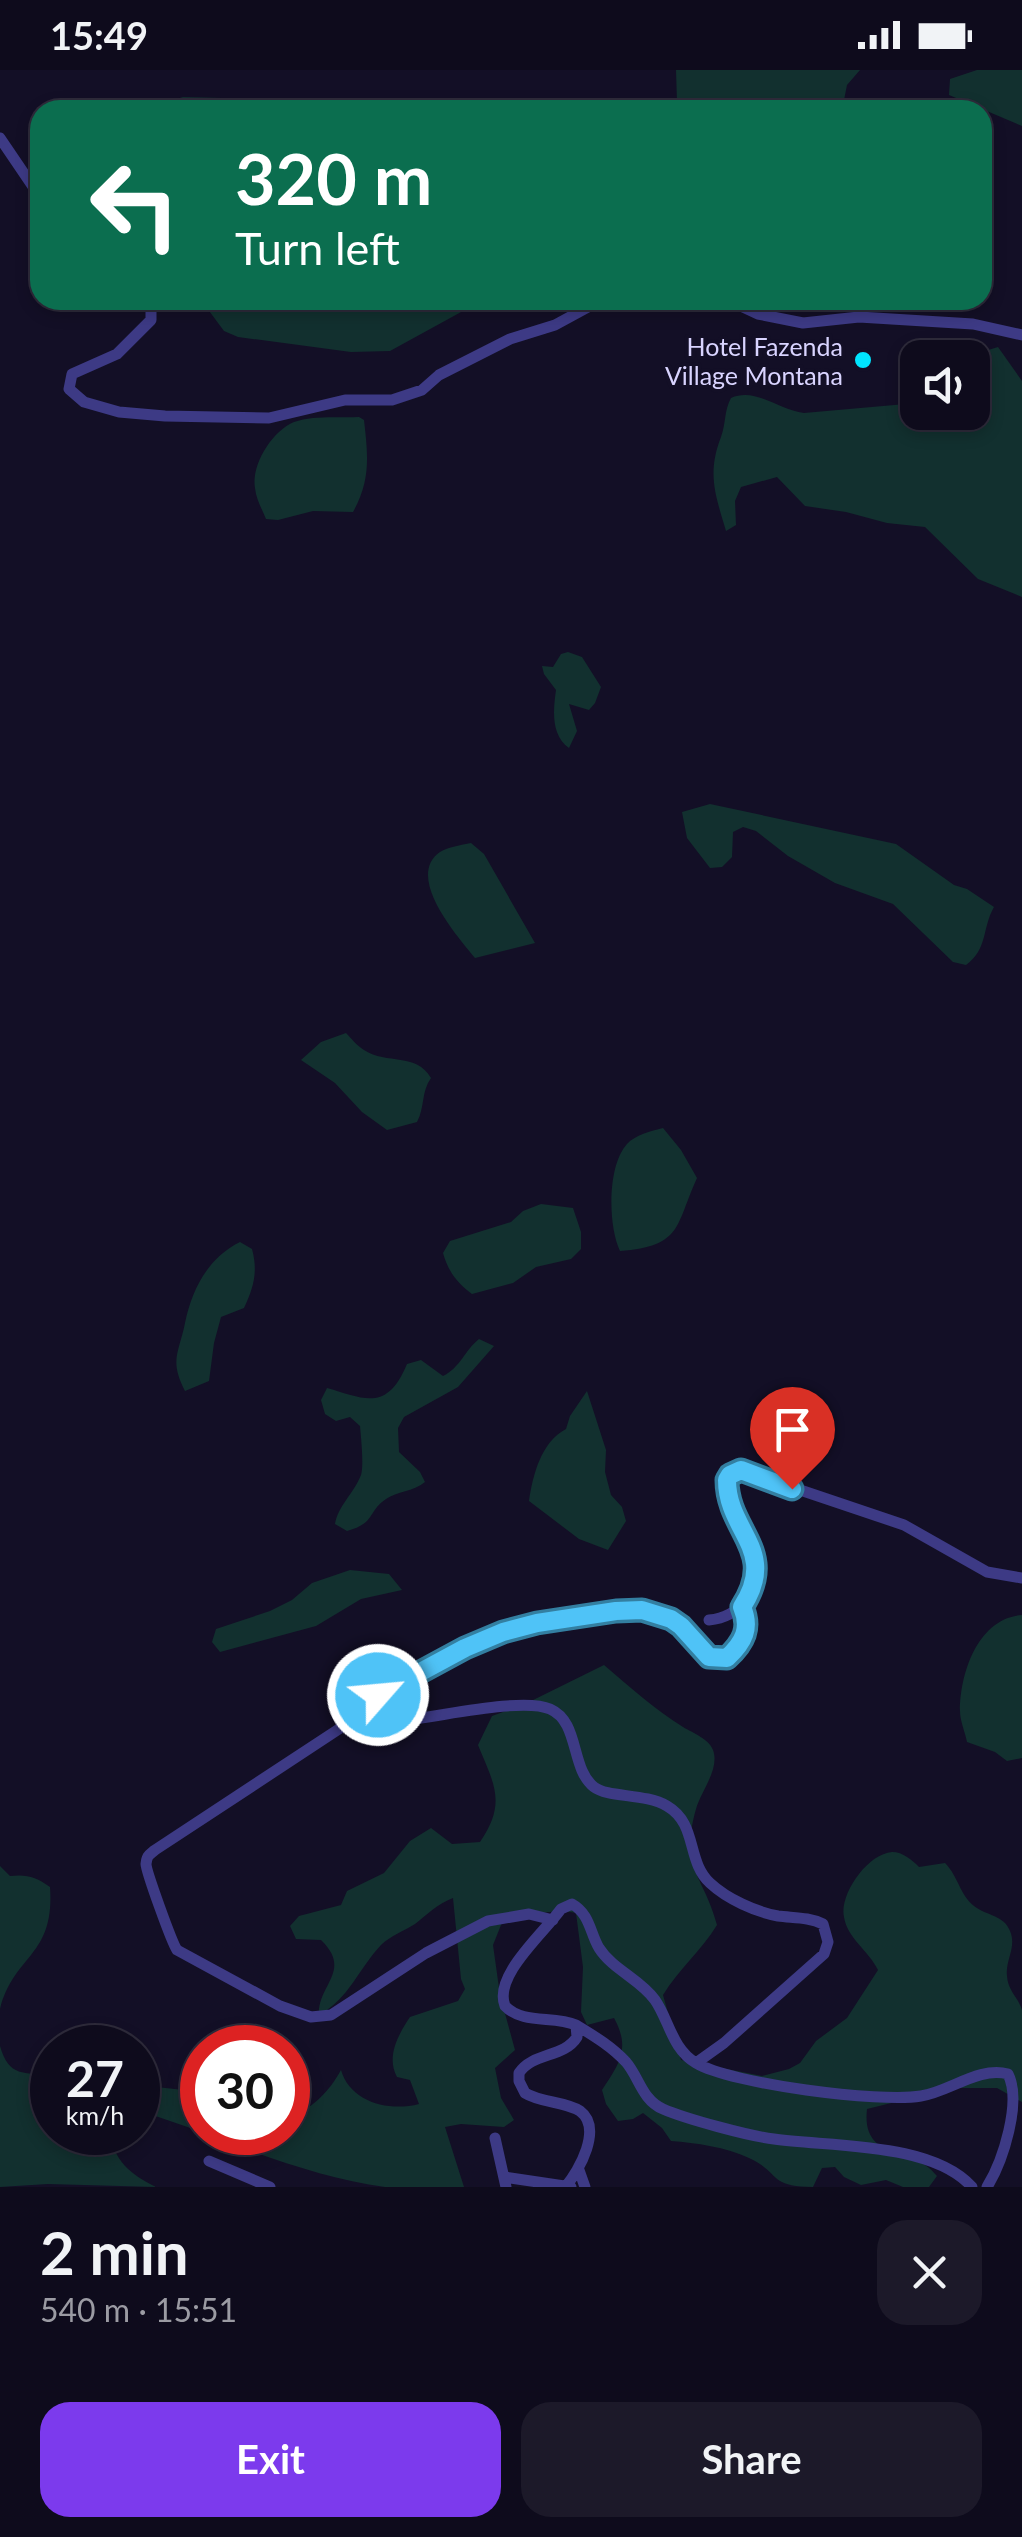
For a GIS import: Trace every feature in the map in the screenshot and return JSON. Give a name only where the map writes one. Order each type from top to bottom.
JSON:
[{"type":"street","points":[[0,138],[30,182]]},
{"type":"street","points":[[153,310],[150,320],[118,354],[72,374],[69,389],[74,396],[119,412],[269,418],[345,400],[392,400],[422,390],[439,375],[510,339],[555,325],[583,310]]},
{"type":"street","points":[[749,310],[803,323],[859,317],[973,324],[1022,335]]},
{"type":"street","points":[[709,1620],[730,1615],[742,1607],[752,1585],[757,1561],[727,1489],[730,1475],[741,1470],[895,1521],[987,1572],[1022,1578]]},
{"type":"street","points":[[552,1920],[529,1914],[488,1921],[412,1961],[331,2015],[318,2018],[280,2006],[177,1950],[168,1935],[147,1870],[148,1856],[345,1725],[378,1695],[465,1648],[537,1623],[616,1611],[657,1613],[681,1626],[709,1657],[722,1659],[733,1652],[747,1632],[748,1620],[742,1607]]},
{"type":"street","points":[[345,1725],[547,1706],[558,1713],[568,1729],[582,1774],[590,1784],[599,1791],[648,1798],[678,1814],[688,1826],[697,1864],[715,1888],[775,1916],[812,1919],[823,1924],[828,1942],[824,1954],[696,2063]]},
{"type":"street","points":[[972,2187],[954,2170],[935,2162],[865,2149],[769,2139],[662,2109],[643,2092],[630,2066],[613,2048],[562,2019],[520,2017],[510,2012],[502,2000],[503,1984],[567,1905],[580,1909],[609,1961],[655,1999],[675,2042],[696,2063],[774,2084],[849,2095],[917,2097],[1002,2071],[1008,2074],[1016,2092],[1003,2156],[986,2187]]},
{"type":"street","points":[[569,2048],[577,2037],[576,2025]]},
{"type":"street","points":[[495,2138],[505,2182],[569,2186],[579,2170],[588,2135],[584,2116],[533,2098],[519,2081],[524,2066],[569,2048],[590,2044],[613,2048]]},
{"type":"street","points":[[209,2160],[270,2187]]},
{"type":"street","points":[[579,2170],[585,2187]]},
{"type":"green space","points":[[676,70],[860,70],[847,85],[844,100],[677,100]]},
{"type":"green space","points":[[977,70],[1022,70],[1022,126],[992,113],[992,100],[961,100],[949,95],[950,79]]},
{"type":"green space","points":[[183,97],[226,100],[173,100]]},
{"type":"green space","points":[[208,310],[465,310],[390,351],[351,352],[238,337],[224,331]]},
{"type":"green space","points":[[998,347],[1022,381],[1022,597],[978,579],[925,527],[805,506],[777,477],[741,487],[735,501],[736,525],[726,531],[716,494],[714,462],[731,398],[749,395],[804,413],[900,405],[900,430],[990,430],[990,349]]},
{"type":"green space","points":[[301,420],[364,420],[367,467],[353,512],[313,511],[266,519],[257,496],[256,469],[278,433]]},
{"type":"green space","points":[[561,654],[582,657],[601,687],[589,710],[569,704],[577,731],[569,748],[556,729],[556,690],[542,666],[553,667]]},
{"type":"green space","points":[[710,804],[896,844],[954,885],[994,907],[978,952],[966,965],[953,962],[893,904],[835,883],[788,856],[756,831],[743,827],[733,832],[732,857],[722,867],[710,868],[687,838],[682,812]]},
{"type":"green space","points":[[471,843],[484,854],[535,943],[475,958],[447,922],[431,891],[431,863],[443,850]]},
{"type":"green space","points":[[346,1033],[373,1054],[425,1070],[431,1078],[417,1122],[387,1130],[362,1112],[335,1083],[301,1060],[321,1042]]},
{"type":"green space","points":[[663,1128],[697,1178],[674,1231],[656,1244],[620,1251],[612,1196],[620,1154],[630,1141]]},
{"type":"green space","points":[[541,1204],[573,1208],[581,1232],[581,1249],[571,1259],[536,1267],[513,1283],[472,1294],[450,1271],[443,1253],[450,1241],[511,1222],[523,1211]]},
{"type":"green space","points":[[240,1242],[252,1249],[254,1257],[250,1293],[244,1308],[221,1317],[209,1381],[185,1391],[177,1372],[177,1357],[192,1298],[210,1266]]},
{"type":"green space","points":[[479,1339],[494,1346],[458,1387],[404,1417],[398,1428],[399,1452],[425,1482],[386,1499],[356,1528],[347,1531],[335,1524],[361,1475],[362,1451],[360,1426],[350,1417],[336,1421],[325,1414],[321,1400],[327,1388],[364,1398],[383,1396],[407,1364],[421,1360],[443,1376]]},
{"type":"green space","points":[[587,1391],[606,1450],[605,1472],[611,1495],[622,1507],[626,1521],[608,1550],[579,1539],[529,1501],[544,1451],[566,1429]]},
{"type":"green space","points":[[350,1570],[389,1574],[402,1590],[361,1599],[316,1626],[220,1652],[212,1642],[216,1629],[270,1611],[292,1600],[312,1583]]},
{"type":"green space","points":[[1022,1615],[1022,1758],[1007,1761],[967,1742],[960,1715],[961,1696],[968,1665],[983,1637],[1007,1618]]},
{"type":"green space","points":[[604,1665],[662,1713],[704,1739],[713,1750],[712,1772],[696,1809],[690,1845],[695,1870],[717,1925],[663,1995],[681,2060],[762,2076],[800,2063],[816,2041],[847,2018],[878,1970],[846,1925],[846,1898],[857,1877],[873,1860],[896,1852],[919,1867],[945,1863],[969,1902],[1004,1922],[1010,1931],[1008,1981],[1022,2010],[1022,2102],[997,2088],[952,2088],[867,2109],[872,2138],[880,2146],[927,2166],[937,2176],[929,2187],[903,2187],[886,2180],[861,2185],[844,2177],[835,2167],[822,2168],[813,2187],[789,2185],[740,2154],[671,2141],[643,2113],[618,2121],[602,2090],[621,2056],[622,2039],[614,2018],[587,2025],[581,2012],[583,1967],[576,1913],[505,1915],[493,1945],[500,1995],[515,2050],[495,2068],[501,2098],[514,2120],[504,2127],[445,2127],[464,2187],[385,2187],[262,2155],[310,2155],[310,2106],[341,2070],[353,2090],[372,2102],[395,2107],[419,2104],[410,2080],[397,2077],[393,2054],[410,2017],[458,2001],[465,1989],[453,1898],[385,1942],[338,2001],[319,2015],[334,1961],[321,1940],[296,1939],[290,1926],[299,1916],[341,1905],[347,1891],[384,1873],[410,1841],[431,1828],[452,1844],[480,1842],[493,1816],[495,1794],[478,1745],[492,1716]]},
{"type":"green space","points":[[0,1866],[10,1876],[31,1877],[50,1887],[50,1910],[40,1942],[14,1977],[0,2009]]},
{"type":"green space","points":[[0,2046],[8,2064],[30,2073],[30,2155],[118,2155],[138,2177],[156,2187],[48,2184],[0,2187]]},
{"type":"green space","points":[[160,2087],[180,2090],[180,2124],[160,2118]]},
{"type":"place","name":"Hotel Fazenda Village Montana","points":[[863,360]]},
{"type":"route","points":[[378,1695],[503,1632],[616,1611],[657,1613],[681,1626],[709,1657],[727,1658],[747,1632],[748,1620],[742,1607],[757,1561],[739,1523],[727,1480],[741,1470],[792,1489]]}]
